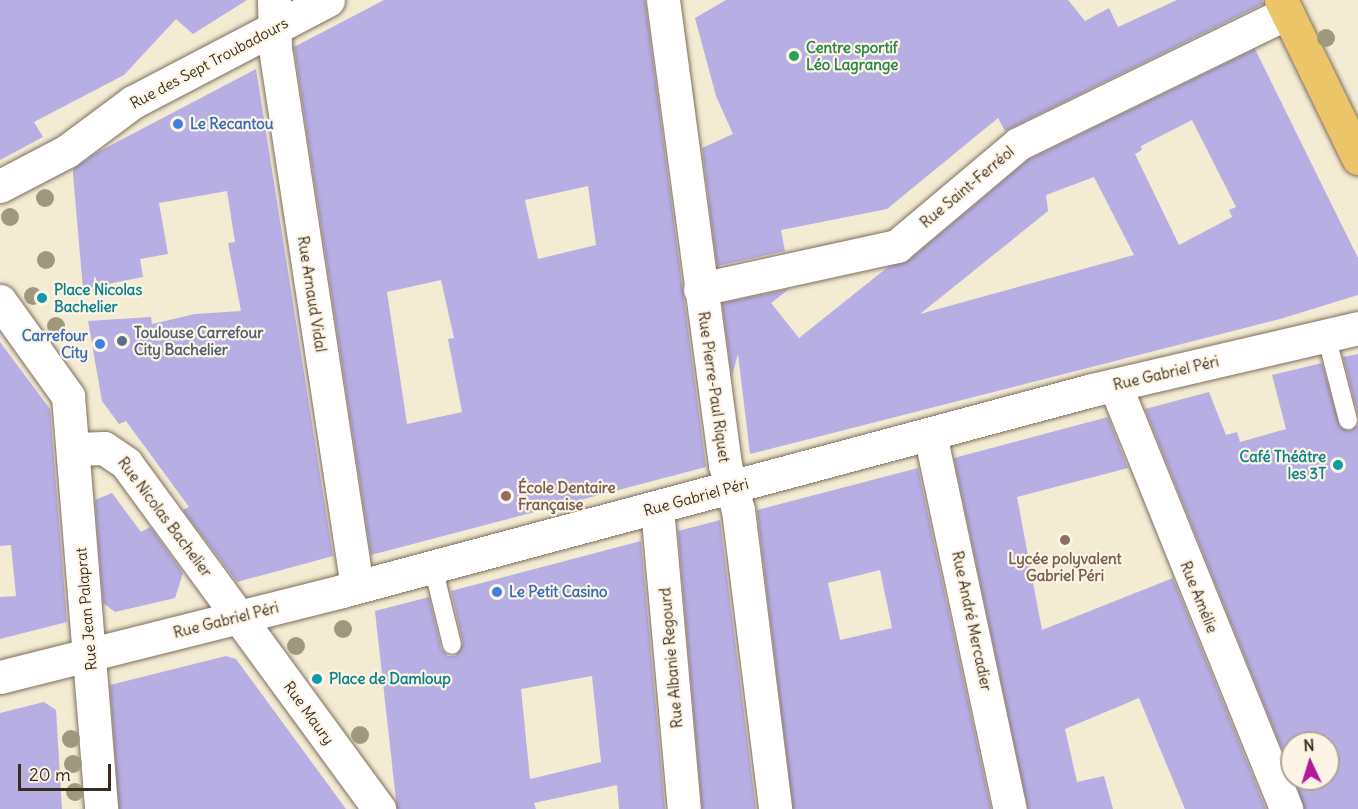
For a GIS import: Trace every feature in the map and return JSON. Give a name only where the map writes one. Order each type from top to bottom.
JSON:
[{"type":"main road","points":[[1284,6],[1358,158]]},
{"type":"street","name":"Rue des Sept Troubadours","points":[[0,186],[67,150],[133,102],[275,14],[328,0]]},
{"type":"street","name":"Rue Pierre-Paul Riquet","points":[[663,0],[699,289],[732,488],[738,510],[775,809]]},
{"type":"street","name":"Rue Saint-Ferréol","points":[[699,289],[897,246],[1018,144],[1284,6]]},
{"type":"street","name":"Rue Arnaud Vidal","points":[[275,14],[275,48],[357,587]]},
{"type":"street","name":"Rue Jean Palaprat","points":[[0,301],[59,379],[70,408],[101,809]]},
{"type":"street","name":"Rue Gabriel Péri","points":[[0,677],[357,587],[1115,385],[1358,328]]},
{"type":"street","name":"Rue Amélie","points":[[1115,385],[1286,809]]},
{"type":"street","name":"Rue André Mercadier","points":[[930,435],[1010,809]]},
{"type":"street","name":"Rue Nicolas Bachelier","points":[[74,448],[104,448],[118,454],[239,617]]},
{"type":"street","name":"Rue Albanie Regourd","points":[[657,508],[684,809]]},
{"type":"street","name":"Rue Maury","points":[[239,617],[379,809]]},
{"type":"lane","points":[[1326,336],[1348,420]]},
{"type":"lane","points":[[433,567],[452,645]]},
{"type":"building","points":[[0,0],[247,0],[193,34],[176,19],[124,75],[34,122],[43,137],[0,160]]},
{"type":"building","points":[[384,0],[645,0],[706,467],[371,555],[294,47]],"holes":[[[588,186],[596,245],[538,259],[525,200]],[[441,280],[454,338],[448,339],[462,412],[407,424],[387,292]]]},
{"type":"building","points":[[726,0],[1068,0],[1085,21],[1109,8],[1118,27],[1177,0],[1262,0],[1263,4],[1005,131],[998,118],[887,209],[781,230],[785,251],[717,266],[702,148],[733,134],[716,96],[695,18]]},
{"type":"building","points":[[1255,49],[1358,258],[1358,295],[1280,319],[750,454],[738,354],[732,376],[722,303],[789,289],[771,303],[799,338],[888,267],[909,260],[1028,160]],"holes":[[[1192,120],[1236,207],[1229,210],[1232,217],[1179,245],[1135,154],[1142,150],[1141,146]],[[1094,177],[1134,255],[920,314],[1048,211],[1046,195]]]},
{"type":"building","points":[[256,69],[333,556],[237,582],[183,510],[189,507],[126,421],[119,424],[102,401],[88,321],[151,317],[152,324],[195,314],[241,311],[228,243],[235,242],[227,191],[159,203],[168,254],[140,259],[143,277],[83,289],[73,169],[96,153]]},
{"type":"building","points":[[0,342],[50,409],[67,622],[0,639],[0,597],[16,596],[11,545],[0,546]]},
{"type":"building","points":[[1358,354],[1358,414],[1343,357]]},
{"type":"building","points":[[1322,363],[1340,427],[1350,431],[1358,425],[1358,809],[1304,809],[1298,791],[1340,791],[1340,731],[1280,731],[1280,744],[1145,409],[1209,392],[1226,435],[1237,432],[1240,442],[1286,429],[1272,375]]},
{"type":"building","points":[[1108,417],[1128,468],[1017,497],[1042,630],[1173,578],[1266,809],[1185,809],[1139,698],[1065,729],[1077,782],[1104,776],[1113,809],[1028,809],[954,458]]},
{"type":"building","points":[[918,468],[991,809],[793,809],[757,510]],"holes":[[[880,570],[892,628],[840,640],[828,583]]]},
{"type":"building","points":[[112,493],[141,532],[150,527],[183,573],[175,598],[115,612],[103,603],[95,500]]},
{"type":"building","points":[[720,520],[756,809],[702,809],[678,531]]},
{"type":"building","points":[[641,541],[665,809],[619,809],[617,785],[534,803],[536,809],[397,809],[375,611],[429,597],[441,648],[448,656],[455,656],[463,643],[451,591]],"holes":[[[592,676],[601,762],[530,779],[521,689]]]},
{"type":"building","points":[[226,656],[236,659],[346,809],[119,809],[110,685]]},
{"type":"building","points":[[44,702],[56,710],[62,809],[0,809],[0,713]]},
{"type":"place","name":"Centre sportif Léo Lagrange","points":[[794,56]]},
{"type":"place","name":"Le Recantou","points":[[178,124]]},
{"type":"place","name":"Place Nicolas Bachelier","points":[[42,298]]},
{"type":"place","name":"Toulouse Carrefour City Bachelier","points":[[122,341]]},
{"type":"place","name":"Carrefour City","points":[[100,344]]},
{"type":"place","name":"Café Théâtre les 3T","points":[[1338,465]]},
{"type":"place","name":"École Dentaire Française","points":[[506,496]]},
{"type":"place","name":"Lycée polyvalent Gabriel Péri","points":[[1065,540]]},
{"type":"place","name":"Le Petit Casino","points":[[497,592]]},
{"type":"place","name":"Place de Damloup","points":[[317,679]]}]
